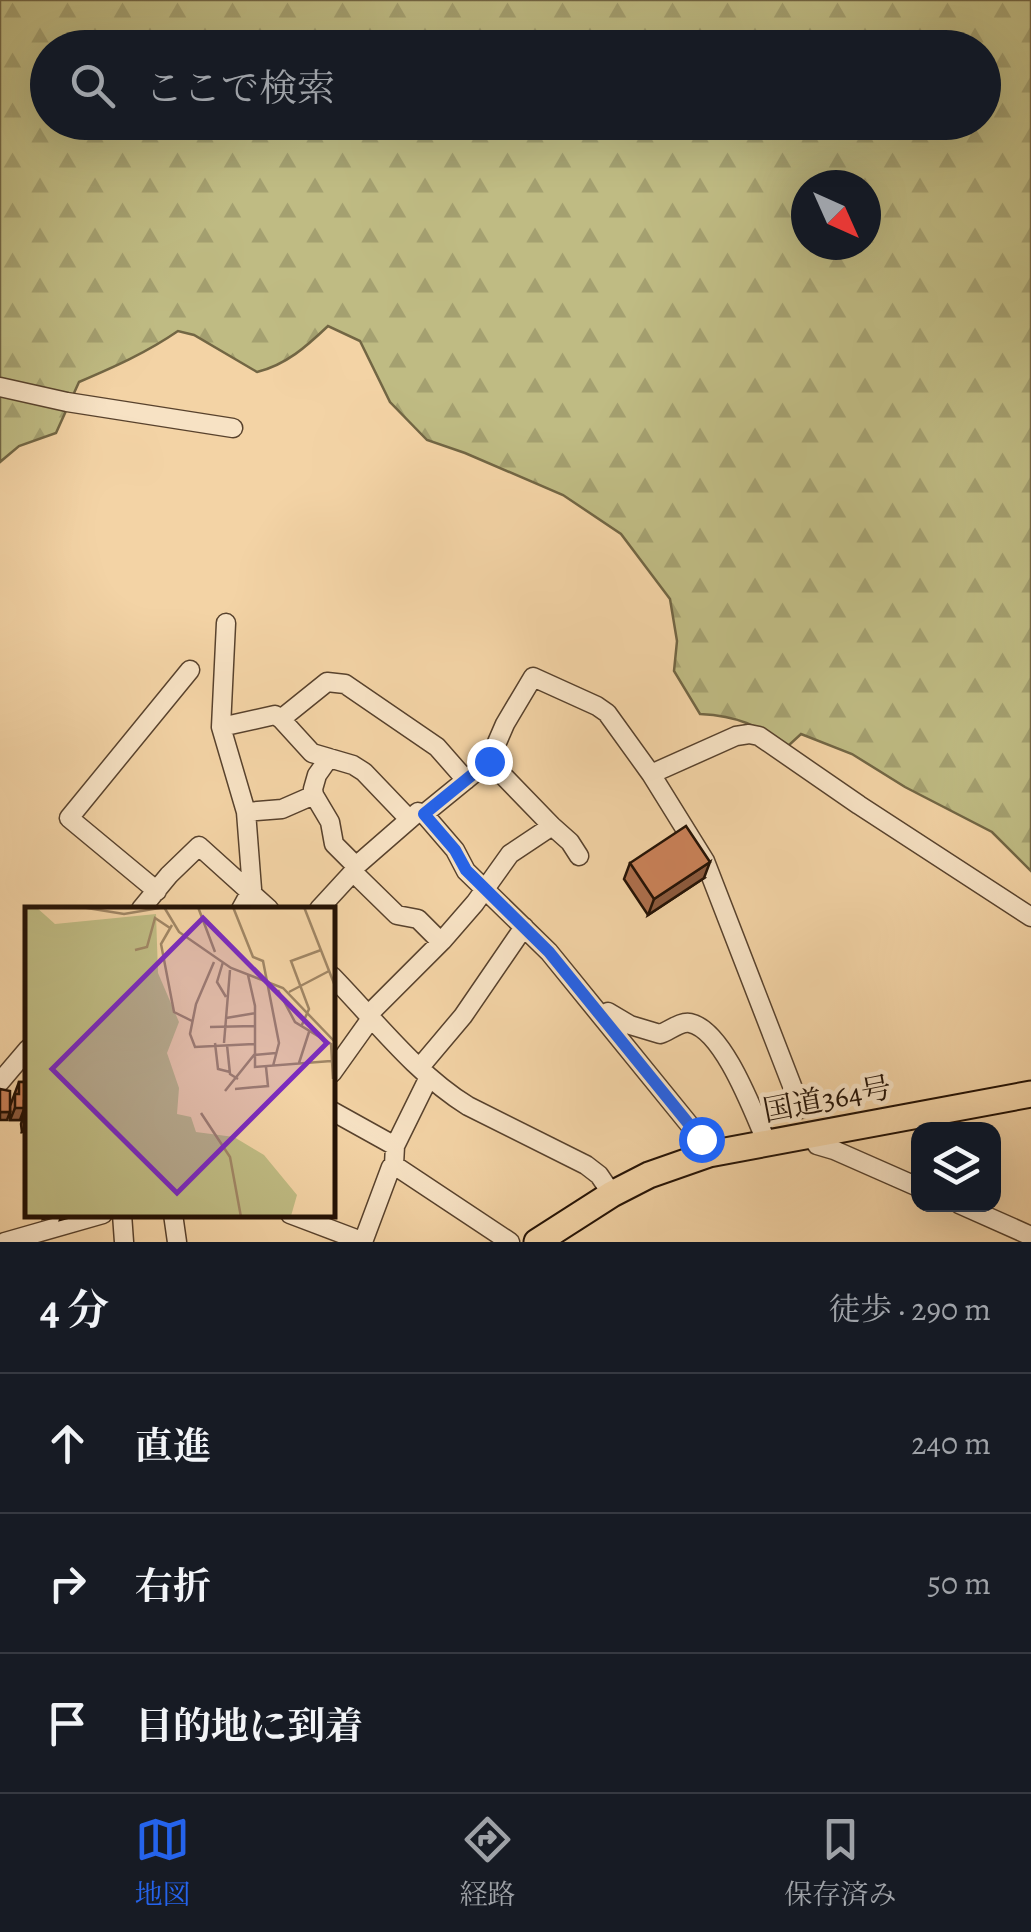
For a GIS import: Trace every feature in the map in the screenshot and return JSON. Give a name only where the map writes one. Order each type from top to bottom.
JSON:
[{"type":"highway","name":"国道364号","points":[[536,1242],[612,1194],[708,1154],[1031,1094]]},
{"type":"street","points":[[0,387],[233,428]]},
{"type":"street","points":[[226,623],[220,727],[246,812],[246,902]]},
{"type":"street","points":[[157,891],[69,818],[190,670]]},
{"type":"street","points":[[323,907],[355,869],[489,761],[533,677],[607,713],[651,774],[713,877],[801,1108]]},
{"type":"street","points":[[281,719],[327,682],[345,684],[437,748],[466,780]]},
{"type":"street","points":[[220,727],[275,715],[312,752],[364,772],[455,850],[484,890],[549,952],[701,1139],[708,1154]]},
{"type":"street","points":[[651,774],[736,736],[759,736],[1031,917]]},
{"type":"street","points":[[329,758],[313,790],[330,822],[334,844],[397,916],[418,919],[440,942]]},
{"type":"street","points":[[489,761],[570,842],[578,856]]},
{"type":"street","points":[[246,812],[282,809],[314,796]]},
{"type":"street","points":[[335,1067],[371,1016],[440,942],[484,890],[494,872],[515,849],[552,826]]},
{"type":"street","points":[[144,907],[169,875],[200,846],[246,902]]},
{"type":"street","points":[[296,1217],[339,1238],[363,1242],[424,1072],[524,928]]},
{"type":"street","points":[[335,979],[450,1095],[586,1165],[599,1175],[612,1194]]},
{"type":"street","points":[[601,1015],[608,1012],[630,1025],[660,1034],[687,1022],[710,1037],[734,1070],[767,1143]]},
{"type":"street","points":[[0,1082],[25,1053]]},
{"type":"street","points":[[335,1113],[510,1242]]},
{"type":"street","points":[[812,1135],[817,1145],[911,1184]]},
{"type":"street","points":[[977,1212],[1031,1236]]},
{"type":"street","points":[[5,1242],[92,1217]]},
{"type":"street","points":[[122,1217],[124,1242]]},
{"type":"street","points":[[173,1217],[177,1242]]},
{"type":"green space","points":[[0,0],[1031,0],[1031,871],[992,832],[905,787],[852,754],[801,734],[787,747],[746,723],[700,714],[674,671],[677,641],[670,599],[621,534],[563,495],[427,440],[390,402],[360,341],[328,326],[287,360],[257,372],[194,335],[178,331],[142,353],[79,382],[56,433],[19,446],[0,462]]},
{"type":"building","points":[[686,826],[710,862],[654,899],[630,863]]},
{"type":"building","points":[[19,1082],[25,1082],[24,1108],[15,1108],[15,1094],[19,1094]]},
{"type":"building","points":[[0,1089],[10,1091],[10,1112],[0,1112]]},
{"type":"route","points":[[489,761],[424,814],[484,890],[549,952],[701,1139]]}]
